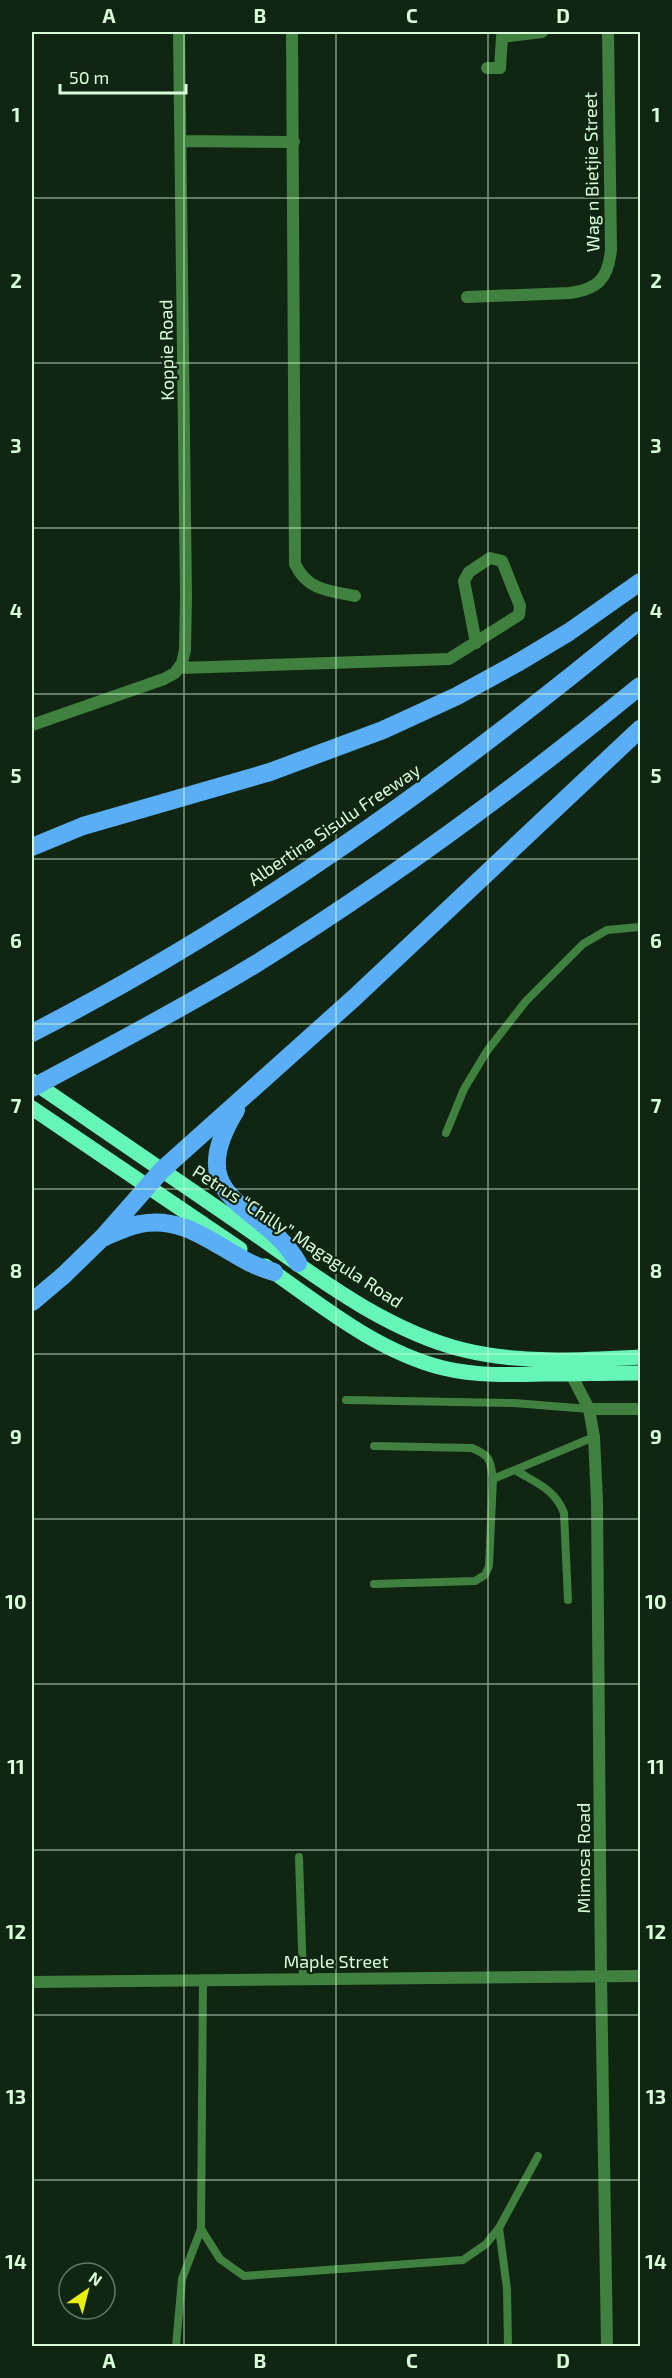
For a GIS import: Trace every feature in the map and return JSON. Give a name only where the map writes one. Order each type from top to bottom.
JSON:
[{"type":"highway","points":[[32,847],[83,826],[270,772],[342,747],[416,716],[538,651],[640,582]]},
{"type":"highway","name":"Albertina Sisulu Freeway","points":[[32,1033],[94,1001],[298,878],[448,771],[561,686],[640,620]]},
{"type":"highway","points":[[32,1088],[147,1027],[282,946],[375,885],[517,784],[640,686]]},
{"type":"highway","points":[[32,1302],[103,1237],[162,1170],[354,998],[640,729]]},
{"type":"highway","points":[[247,1094],[221,1138],[217,1161],[220,1179],[233,1200],[280,1240],[292,1252],[298,1263]]},
{"type":"highway","points":[[103,1237],[141,1224],[172,1223],[188,1227],[257,1268],[274,1272]]},
{"type":"main road","name":"Petrus “Chilly” Magagula Road","points":[[32,1081],[370,1310],[431,1340],[492,1356],[524,1359],[640,1357]]},
{"type":"main road","points":[[32,1108],[351,1326],[376,1341],[416,1359],[443,1368],[493,1375],[640,1373]]},
{"type":"street","name":"Koppie Road","points":[[179,32],[186,596],[185,650],[179,668]]},
{"type":"street","points":[[292,32],[295,564],[300,575],[315,588],[355,596]]},
{"type":"street","points":[[487,68],[500,68],[502,37],[542,32]]},
{"type":"street","name":"Wag n Bietjie Street","points":[[466,297],[585,291],[595,286],[607,272],[611,250],[608,32]]},
{"type":"street","points":[[182,141],[294,142]]},
{"type":"street","points":[[32,725],[147,686],[175,673],[179,668],[450,659],[476,643],[519,615],[520,606],[502,561],[490,558],[469,572],[464,581],[476,643]]},
{"type":"street","name":"Mimosa Road","points":[[571,1374],[589,1408],[594,1437],[599,1637],[601,1976],[607,2346]]},
{"type":"street","points":[[589,1408],[640,1409]]},
{"type":"street","name":"Maple Street","points":[[32,1982],[640,1976]]},
{"type":"lane","points":[[446,1133],[464,1089],[487,1051],[526,1001],[583,944],[608,930],[640,927]]},
{"type":"lane","points":[[346,1400],[514,1403],[589,1408]]},
{"type":"lane","points":[[493,1479],[594,1437]]},
{"type":"lane","points":[[374,1446],[472,1448],[483,1452],[490,1459],[493,1479],[489,1566],[485,1575],[475,1581],[374,1584]]},
{"type":"lane","points":[[515,1470],[548,1489],[559,1500],[564,1513],[568,1600]]},
{"type":"lane","points":[[299,1857],[303,1979]]},
{"type":"lane","points":[[176,2346],[182,2279],[201,2229],[203,1980]]},
{"type":"lane","points":[[201,2229],[220,2259],[243,2276],[463,2260],[486,2244],[499,2228],[538,2156]]},
{"type":"lane","points":[[499,2228],[507,2289],[508,2346]]}]
